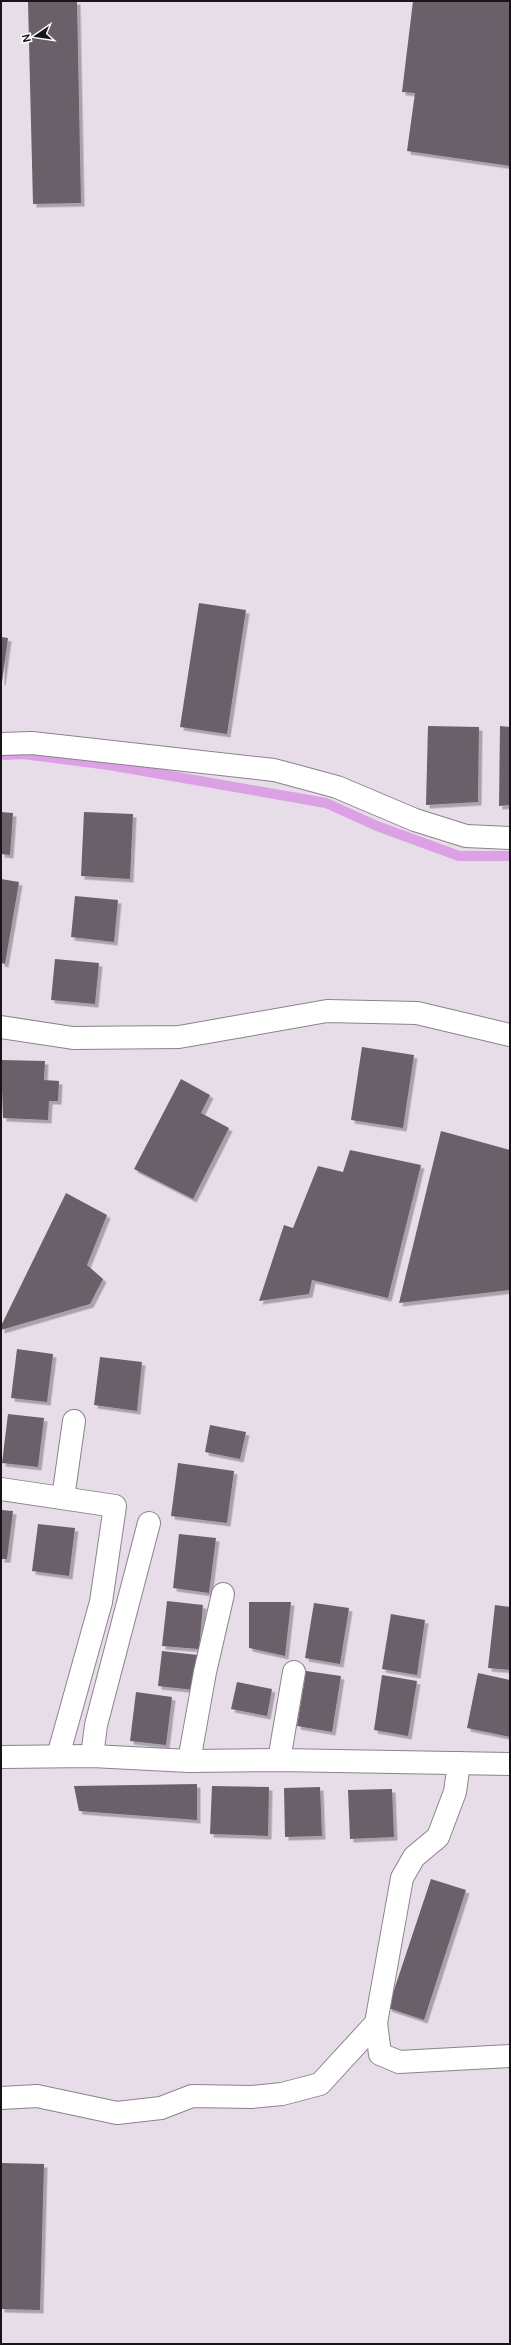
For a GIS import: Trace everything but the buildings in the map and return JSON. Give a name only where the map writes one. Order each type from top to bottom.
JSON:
[{"type":"street","points":[[1,744],[32,743],[274,770],[337,786],[415,820],[466,836],[510,838]]},
{"type":"street","points":[[1,1027],[73,1038],[179,1037],[327,1011],[394,1012],[417,1013],[510,1035]]},
{"type":"street","points":[[63,1498],[74,1421]]},
{"type":"street","points":[[1,1490],[115,1506],[101,1602],[58,1756]]},
{"type":"street","points":[[92,1756],[96,1726],[149,1524]]},
{"type":"street","points":[[189,1761],[205,1672],[223,1594]]},
{"type":"street","points":[[279,1760],[294,1672]]},
{"type":"street","points":[[1,1757],[92,1756],[189,1761],[279,1760],[510,1764]]},
{"type":"street","points":[[459,1763],[455,1792],[438,1837],[414,1857],[402,1878],[376,2023],[380,2054],[399,2062],[510,2056]]},
{"type":"street","points":[[1,2098],[37,2096],[117,2113],[161,2108],[192,2096],[252,2097],[282,2094],[320,2084],[376,2023]]},
{"type":"waterway","points":[[5,755],[23,754],[109,765],[326,803],[377,826],[459,856],[510,856]]}]
